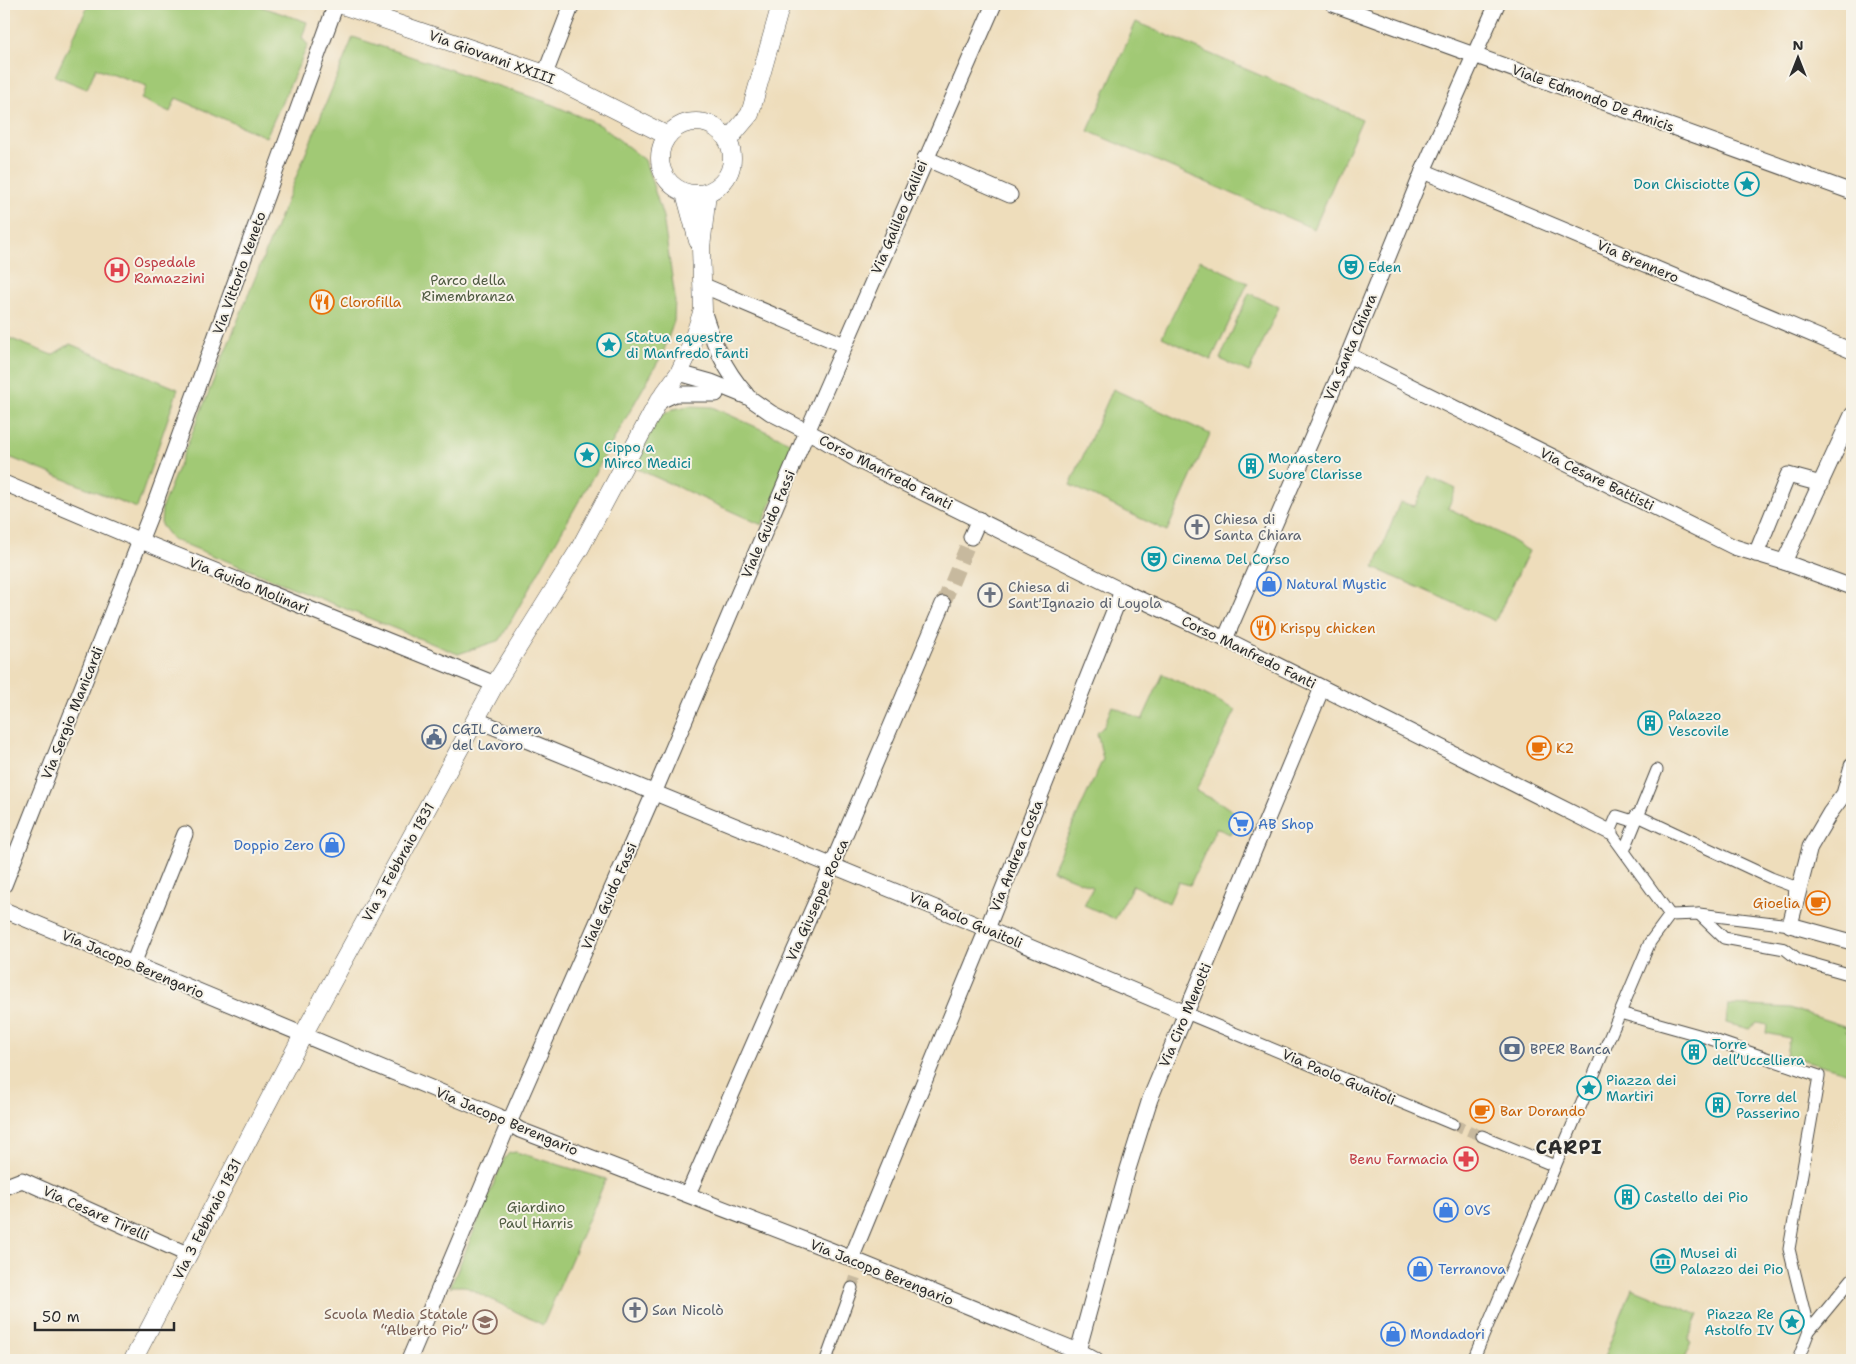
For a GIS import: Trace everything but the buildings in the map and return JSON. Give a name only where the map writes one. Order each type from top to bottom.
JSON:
[{"type":"street","points":[[545,74],[572,4]]},
{"type":"street","points":[[729,139],[750,114],[781,4]]},
{"type":"street","name":"Via Galileo Galilei","points":[[806,432],[994,4]]},
{"type":"street","name":"Viale Edmondo De Amicis","points":[[1333,4],[1852,192]]},
{"type":"street","name":"Via Santa Chiara","points":[[1224,639],[1348,355],[1423,171],[1497,4]]},
{"type":"street","name":"Via Giovanni XXIII","points":[[345,5],[545,74],[666,135]]},
{"type":"street","name":"Via Vittorio Veneto","points":[[141,541],[345,5]]},
{"type":"street","points":[[686,122],[711,123],[729,139],[734,161],[726,181],[707,193],[685,193],[666,180],[659,157],[666,135],[686,122]]},
{"type":"street","points":[[925,158],[1010,195]]},
{"type":"street","name":"Via Brennero","points":[[1423,171],[1852,351]]},
{"type":"street","points":[[685,193],[701,248]]},
{"type":"street","points":[[679,373],[688,354],[702,310],[701,248],[707,193]]},
{"type":"street","points":[[702,285],[844,345]]},
{"type":"street","points":[[702,310],[720,358],[732,378],[748,397]]},
{"type":"street","name":"Via Cesare Battisti","points":[[1348,355],[1734,547],[1784,562],[1852,587]]},
{"type":"street","points":[[679,373],[716,394],[771,413]]},
{"type":"street","points":[[679,373],[711,382],[748,397],[771,413]]},
{"type":"street","name":"Via 3 Febbraio 1831","points":[[134,1360],[303,1035],[495,684],[580,548],[658,402],[679,373]]},
{"type":"street","points":[[658,402],[675,394],[716,394]]},
{"type":"street","name":"Corso Manfredo Fanti","points":[[771,413],[857,460],[1122,591],[1224,639],[1610,832]]},
{"type":"street","points":[[1784,562],[1852,415]]},
{"type":"street","name":"Viale Guido Fassi","points":[[409,1360],[509,1122],[654,793],[806,432]]},
{"type":"street","points":[[1756,554],[1788,475],[1821,484]]},
{"type":"street","name":"Via Guido Molinari","points":[[4,483],[141,541],[495,684]]},
{"type":"street","points":[[971,538],[979,519]]},
{"type":"street","name":"Via Sergio Manicardi","points":[[4,886],[141,541]]},
{"type":"street","name":"Via Andrea Costa","points":[[856,1265],[987,928],[1122,591]]},
{"type":"street","name":"Via Giuseppe Rocca","points":[[688,1194],[832,865],[943,604]]},
{"type":"street","name":"Via Ciro Menotti","points":[[1078,1352],[1128,1169],[1150,1099],[1322,688]]},
{"type":"street","name":"Via Paolo Guaitoli","points":[[477,720],[987,928],[1453,1124]]},
{"type":"street","points":[[1789,929],[1810,848],[1830,813],[1844,794],[1852,766]]},
{"type":"street","points":[[1624,852],[1657,770]]},
{"type":"street","points":[[1638,816],[1636,815],[1633,822],[1617,816],[1610,832],[1670,915]]},
{"type":"street","points":[[1638,816],[1771,878],[1796,887],[1789,929]]},
{"type":"street","points":[[133,964],[185,834]]},
{"type":"street","name":"Via Jacopo Berengario","points":[[4,910],[498,1116],[520,1130],[688,1194],[856,1265],[1095,1360]]},
{"type":"street","points":[[1698,914],[1724,938],[1785,949],[1798,960],[1852,975]]},
{"type":"street","points":[[1670,915],[1698,914],[1789,929],[1852,942]]},
{"type":"street","points":[[1473,1360],[1650,942],[1670,915]]},
{"type":"street","points":[[1620,1013],[1702,1036],[1819,1076],[1789,1249],[1809,1331]]},
{"type":"street","points":[[1482,1136],[1555,1166]]},
{"type":"street","name":"Via Cesare Tirelli","points":[[4,1187],[22,1180],[189,1255]]},
{"type":"street","points":[[1798,1360],[1809,1331],[1852,1279]]},
{"type":"street","points":[[826,1360],[852,1288]]},
{"type":"green space","points":[[89,4],[253,4],[307,22],[302,38],[308,45],[266,137],[176,98],[170,112],[141,99],[147,86],[96,68],[87,89],[55,76]]},
{"type":"green space","points":[[1136,22],[1362,119],[1314,229],[1088,131]]},
{"type":"green space","name":"Parco della Rimembranza","points":[[353,37],[546,102],[600,125],[645,160],[663,217],[675,297],[674,321],[663,353],[500,640],[458,654],[172,539],[161,525],[162,507]]},
{"type":"green space","points":[[1200,260],[1248,283],[1211,360],[1162,337]]},
{"type":"green space","points":[[1249,293],[1279,307],[1249,372],[1220,359]]},
{"type":"green space","points":[[4,336],[52,355],[70,344],[178,389],[137,508],[4,455]]},
{"type":"green space","points":[[1113,389],[1210,434],[1167,531],[1070,485]]},
{"type":"green space","points":[[689,406],[712,407],[796,445],[762,525],[633,467],[659,417],[673,409]]},
{"type":"green space","points":[[1429,476],[1456,489],[1448,508],[1496,531],[1529,551],[1495,621],[1374,568],[1400,502],[1415,506]]},
{"type":"green space","points":[[1163,674],[1236,710],[1196,791],[1221,803],[1241,817],[1232,814],[1229,821],[1235,824],[1230,834],[1216,828],[1190,885],[1178,882],[1169,903],[1133,885],[1115,919],[1084,905],[1093,887],[1052,870],[1103,759],[1097,733],[1104,726],[1112,706],[1142,720]]},
{"type":"green space","points":[[1728,1005],[1790,1008],[1847,1027],[1846,1031],[1852,1032],[1852,1063],[1849,1073],[1786,1055],[1789,1038],[1766,1033],[1767,1025],[1757,1023],[1749,1029],[1726,1023]]},
{"type":"green space","name":"Giardino Paul Harris","points":[[516,1152],[606,1179],[543,1325],[464,1286],[453,1286],[450,1288],[504,1159],[509,1153]]},
{"type":"green space","points":[[1632,1288],[1699,1315],[1688,1340],[1691,1342],[1683,1360],[1603,1360]]},
{"type":"tunnel","points":[[943,604],[971,537]]},
{"type":"tunnel","points":[[1453,1124],[1482,1136]]},
{"type":"tunnel","points":[[852,1288],[857,1273]]},
{"type":"place","name":"Don Chisciotte","points":[[1747,184]]},
{"type":"place","name":"Eden","points":[[1351,267]]},
{"type":"place","name":"Ospedale Ramazzini","points":[[117,270]]},
{"type":"place","name":"Clorofilla","points":[[322,302]]},
{"type":"place","name":"Statua equestre di Manfredo Fanti","points":[[609,345]]},
{"type":"place","name":"Cippo a Mirco Medici","points":[[587,455]]},
{"type":"place","name":"Monastero Suore Clarisse","points":[[1251,466]]},
{"type":"place","name":"Chiesa di Santa Chiara","points":[[1197,527]]},
{"type":"place","name":"Cinema Del Corso","points":[[1154,559]]},
{"type":"place","name":"Natural Mystic","points":[[1269,584]]},
{"type":"place","name":"Chiesa di Sant'Ignazio di Loyola","points":[[990,595]]},
{"type":"place","name":"Krispy chicken","points":[[1263,628]]},
{"type":"place","name":"Palazzo Vescovile","points":[[1650,723]]},
{"type":"place","name":"CGIL Camera del Lavoro","points":[[434,737]]},
{"type":"place","name":"K2","points":[[1539,748]]},
{"type":"place","name":"AB Shop","points":[[1241,824]]},
{"type":"place","name":"Doppio Zero","points":[[332,845]]},
{"type":"place","name":"Gioelia","points":[[1818,903]]},
{"type":"place","name":"BPER Banca","points":[[1512,1049]]},
{"type":"place","name":"Torre dell’Uccelliera","points":[[1694,1052]]},
{"type":"place","name":"Piazza dei Martiri","points":[[1589,1088]]},
{"type":"place","name":"Torre del Passerino","points":[[1718,1105]]},
{"type":"place","name":"Bar Dorando","points":[[1482,1111]]},
{"type":"place","name":"Benu Farmacia","points":[[1466,1159]]},
{"type":"place","name":"Castello dei Pio","points":[[1627,1197]]},
{"type":"place","name":"OVS","points":[[1446,1210]]},
{"type":"place","name":"Musei di Palazzo dei Pio","points":[[1663,1261]]},
{"type":"place","name":"Terranova","points":[[1420,1269]]},
{"type":"place","name":"San Nicolò","points":[[635,1310]]},
{"type":"place","name":"Scuola Media Statale “Alberto Pio”","points":[[485,1322]]},
{"type":"place","name":"Piazza Re Astolfo IV","points":[[1792,1322]]},
{"type":"place","name":"Mondadori","points":[[1393,1334]]},
{"type":"district","name":"CARPI","points":[[1569,1147]]}]
